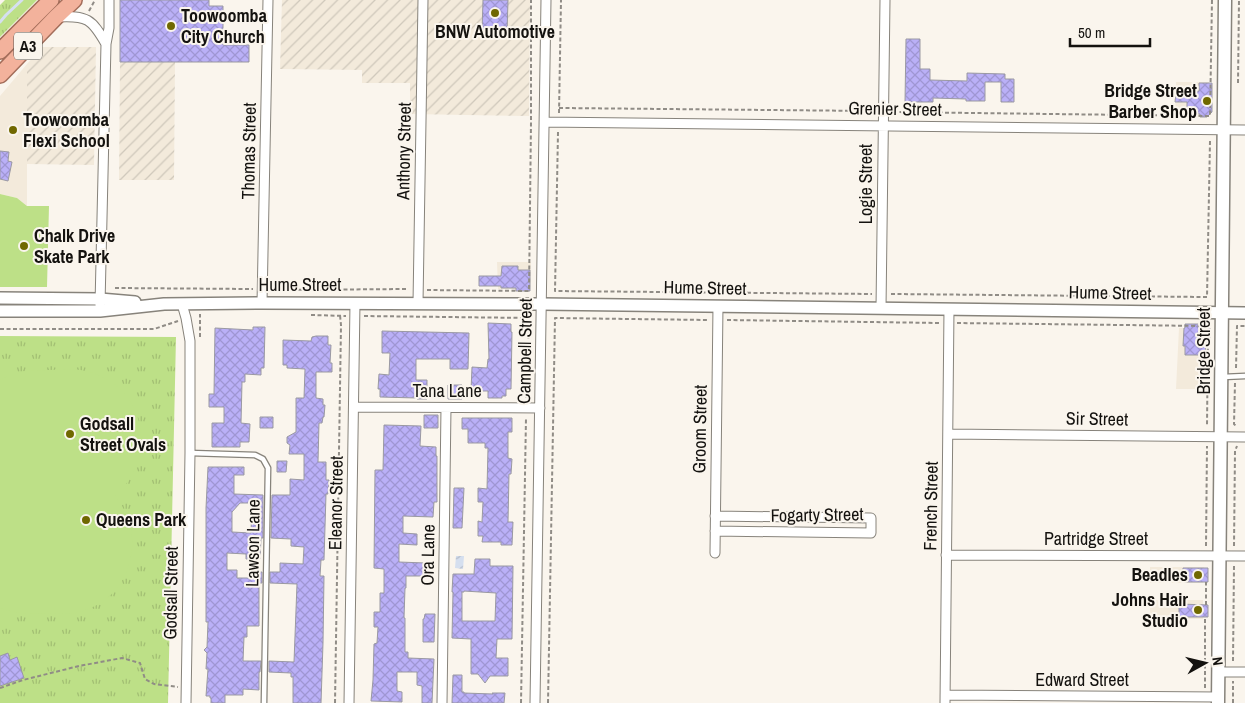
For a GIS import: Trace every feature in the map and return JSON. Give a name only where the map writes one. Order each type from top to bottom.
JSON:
[{"type":"highway","name":"A3","points":[[0,51],[51,0]]},
{"type":"highway","name":"A3","points":[[0,76],[56,16],[74,0]]},
{"type":"main road","name":"Bridge Street","points":[[1218,700],[1225,0]]},
{"type":"street","points":[[100,299],[106,44],[109,28],[109,0]]},
{"type":"street","name":"Thomas Street","points":[[262,302],[268,0]]},
{"type":"street","name":"Anthony Street","points":[[418,303],[423,0]]},
{"type":"street","name":"Campbell Street","points":[[535,703],[546,0]]},
{"type":"street","name":"Logie Street","points":[[881,308],[885,0]]},
{"type":"street","points":[[56,16],[85,18],[97,28],[106,44]]},
{"type":"street","name":"Grenier Street","points":[[544,122],[1245,130]]},
{"type":"street","name":"Hume Street","points":[[0,298],[100,299],[164,304],[262,302],[418,303],[1245,312]]},
{"type":"street","name":"Hume Street","points":[[0,311],[100,299]]},
{"type":"street","name":"Eleanor Street","points":[[349,703],[355,303]]},
{"type":"street","name":"Godsall Street","points":[[182,304],[190,341],[186,703]]},
{"type":"street","name":"Groom Street","points":[[715,553],[718,306]]},
{"type":"street","name":"French Street","points":[[945,699],[949,309]]},
{"type":"street","name":"Tana Lane","points":[[354,407],[540,408]]},
{"type":"street","name":"Ora Lane","points":[[442,703],[446,408]]},
{"type":"street","name":"Sir Street","points":[[948,434],[1242,437]]},
{"type":"street","name":"Fogarty Street","points":[[715,516],[871,518],[871,533],[715,531]]},
{"type":"street","name":"Partridge Street","points":[[946,555],[1245,556]]},
{"type":"street","points":[[1218,672],[1245,672]]},
{"type":"street","name":"Edward Street","points":[[945,699],[1205,697],[1218,700]]},
{"type":"lane","points":[[1222,377],[1245,376]]},
{"type":"lane","name":"Lawson Lane","points":[[190,453],[255,455],[264,459],[268,468],[264,703]]},
{"type":"path","points":[[100,299],[262,290],[529,291],[531,0]]},
{"type":"path","points":[[555,291],[561,0]]},
{"type":"path","points":[[1210,116],[1212,0]]},
{"type":"path","points":[[1238,83],[1239,0]]},
{"type":"path","points":[[1208,297],[1210,141]]},
{"type":"path","points":[[335,703],[341,371],[340,316],[528,318],[521,703]]},
{"type":"path","points":[[0,330],[154,329],[186,318]]},
{"type":"path","points":[[548,703],[555,318],[1208,327],[1206,556]]},
{"type":"path","points":[[1233,703],[1235,451],[1242,437],[1234,424],[1237,326],[1245,326]]},
{"type":"path","points":[[1206,582],[1206,605]]},
{"type":"path","points":[[1205,617],[1205,697]]},
{"type":"path","points":[[0,688],[23,680],[79,666],[122,658],[140,663],[145,679],[154,684],[186,688]]},
{"type":"shaded area","points":[[282,0],[530,0],[529,116],[410,114],[410,83],[362,83],[362,70],[280,69]]},
{"type":"shaded area","points":[[42,47],[96,47],[94,165],[27,164],[27,64]]},
{"type":"shaded area","points":[[120,62],[175,62],[174,180],[119,180]]},
{"type":"shaded area","name":"Toowoomba Flexi School","points":[[27,64],[27,206],[17,198],[0,194],[0,96]]},
{"type":"shaded area","points":[[1176,82],[1209,82],[1209,117],[1175,117]]},
{"type":"shaded area","points":[[497,262],[531,262],[530,289],[498,289]]},
{"type":"shaded area","points":[[1179,328],[1207,328],[1206,389],[1176,389]]},
{"type":"shaded area","points":[[1150,567],[1204,567],[1203,583],[1150,583]]},
{"type":"shaded area","points":[[1150,600],[1203,600],[1203,619],[1150,619]]},
{"type":"green space","points":[[5,0],[37,0],[0,37],[0,5]]},
{"type":"green space","name":"Chalk Drive Skate Park","points":[[0,194],[17,198],[27,206],[49,206],[47,287],[0,287]]},
{"type":"green space","name":"Queens Park","points":[[0,336],[176,337],[168,703],[0,703]]},
{"type":"green space","points":[[72,369],[95,374],[115,385],[128,398],[136,413],[141,430],[141,448],[136,465],[128,482],[115,496],[127,515],[131,530],[132,542],[129,565],[118,586],[110,595],[101,603],[85,610],[74,613],[35,614],[7,610],[0,608],[0,380],[25,371]]},
{"type":"water","points":[[456,556],[464,556],[463,569],[455,568]]},
{"type":"building","name":"Toowoomba City Church","points":[[120,0],[209,0],[209,6],[223,6],[223,45],[249,45],[249,62],[120,62]]},
{"type":"building","points":[[483,0],[508,0],[507,33],[482,32]]},
{"type":"building","points":[[906,39],[920,39],[920,69],[930,69],[930,80],[967,81],[967,73],[1005,74],[1005,79],[1014,79],[1014,102],[1001,102],[1001,82],[985,82],[985,101],[933,98],[933,102],[905,102]]},
{"type":"building","points":[[1199,83],[1212,83],[1212,112],[1207,117],[1200,117],[1200,114],[1187,113],[1187,102],[1175,102],[1176,92],[1199,91]]},
{"type":"building","points":[[0,151],[9,152],[8,161],[12,162],[8,181],[0,179]]},
{"type":"building","points":[[502,266],[518,266],[518,270],[530,270],[530,291],[516,291],[516,288],[501,288],[501,286],[479,286],[479,276],[501,276]]},
{"type":"building","points":[[488,323],[511,324],[511,389],[506,389],[506,396],[502,396],[502,398],[488,398],[488,391],[471,391],[472,367],[487,368],[489,359]]},
{"type":"building","points":[[1185,324],[1206,324],[1210,328],[1210,345],[1206,345],[1205,352],[1200,352],[1200,355],[1185,355],[1185,346],[1183,346]]},
{"type":"building","points":[[253,327],[265,327],[264,368],[261,368],[261,375],[245,374],[245,382],[242,382],[241,423],[250,424],[249,442],[240,442],[240,447],[212,447],[212,423],[224,423],[224,407],[209,407],[209,394],[214,394],[215,328],[253,330]]},
{"type":"building","points":[[382,331],[469,333],[468,369],[450,369],[450,359],[416,359],[416,380],[427,380],[427,399],[380,397],[380,389],[378,389],[379,374],[389,375],[390,353],[382,353]]},
{"type":"building","points":[[328,336],[328,345],[331,345],[330,363],[332,363],[332,372],[316,372],[316,398],[323,399],[323,405],[325,405],[322,423],[319,423],[318,462],[326,462],[326,480],[329,480],[328,494],[326,494],[324,560],[321,560],[320,576],[324,576],[321,703],[293,703],[293,677],[291,677],[291,673],[269,672],[269,661],[294,662],[297,584],[270,583],[270,572],[280,572],[280,563],[303,564],[304,547],[291,546],[291,539],[271,538],[272,495],[290,495],[290,479],[304,480],[304,454],[289,454],[290,445],[287,443],[287,437],[296,432],[296,398],[304,398],[305,369],[287,368],[287,365],[283,365],[283,340],[311,341],[312,337]]},
{"type":"building","points":[[448,385],[462,385],[462,399],[448,399]]},
{"type":"building","points":[[424,415],[438,415],[438,428],[424,428]]},
{"type":"building","points":[[260,417],[273,417],[273,428],[260,428]]},
{"type":"building","points":[[462,418],[512,418],[512,432],[508,432],[508,458],[512,459],[511,474],[509,474],[508,522],[513,522],[512,545],[501,545],[501,542],[482,542],[483,536],[478,536],[478,521],[482,522],[483,502],[478,502],[478,488],[487,489],[488,448],[485,448],[485,443],[468,443],[468,429],[462,429]]},
{"type":"building","points":[[384,425],[421,426],[420,446],[436,447],[437,502],[434,502],[433,517],[403,516],[403,533],[417,534],[417,545],[399,544],[399,562],[425,563],[425,576],[406,576],[405,652],[408,652],[408,658],[434,659],[432,703],[422,703],[422,686],[417,685],[417,672],[397,672],[397,691],[402,692],[402,702],[371,701],[374,644],[377,643],[378,627],[374,627],[374,612],[380,612],[380,593],[384,593],[384,569],[374,568],[375,470],[383,470]]},
{"type":"building","points":[[277,461],[287,461],[286,472],[277,472]]},
{"type":"building","points":[[208,467],[244,467],[244,475],[234,475],[234,494],[263,495],[263,538],[261,538],[260,559],[246,559],[246,554],[227,553],[227,570],[237,570],[237,578],[254,578],[254,572],[262,572],[262,583],[259,583],[259,626],[247,626],[247,637],[244,637],[243,661],[261,661],[259,690],[243,689],[243,695],[225,695],[225,703],[211,703],[210,696],[206,696],[208,669],[206,669],[207,653],[204,650],[207,647],[208,622],[206,622]],"holes":[[[240,503],[252,503],[251,533],[232,532],[232,512]]]},
{"type":"building","points":[[454,488],[464,488],[462,528],[453,528]]},
{"type":"building","points":[[475,559],[490,559],[490,566],[513,566],[512,639],[497,639],[496,658],[508,658],[508,676],[490,676],[485,683],[478,674],[471,674],[471,639],[452,638],[453,574],[474,574]],"holes":[[[462,592],[496,593],[495,621],[462,621]]]},
{"type":"building","points":[[1183,568],[1208,568],[1208,582],[1183,582]]},
{"type":"building","points":[[1179,604],[1208,605],[1208,617],[1179,617]]},
{"type":"building","points":[[425,614],[435,614],[434,642],[423,642],[423,619]]},
{"type":"building","points":[[8,653],[10,660],[17,657],[24,678],[0,686],[0,656]]},
{"type":"building","points":[[453,675],[462,675],[462,692],[505,693],[504,703],[452,703]]},
{"type":"waterway","points":[[0,22],[22,0]]},
{"type":"place","name":"BNW Automotive","points":[[495,13]]},
{"type":"place","name":"Toowoomba City Church","points":[[171,26]]},
{"type":"place","name":"Bridge Street Barber Shop","points":[[1207,101]]},
{"type":"place","name":"Toowoomba Flexi School","points":[[13,130]]},
{"type":"place","name":"Chalk Drive Skate Park","points":[[24,246]]},
{"type":"place","name":"Godsall Street Ovals","points":[[70,434]]},
{"type":"place","name":"Queens Park","points":[[86,520]]},
{"type":"place","name":"Beadles","points":[[1198,575]]},
{"type":"place","name":"Johns Hair Studio","points":[[1198,610]]}]
